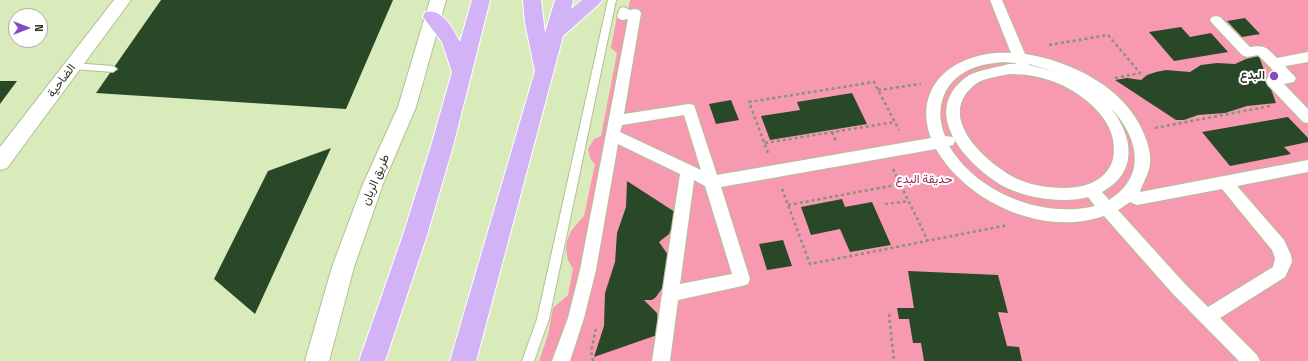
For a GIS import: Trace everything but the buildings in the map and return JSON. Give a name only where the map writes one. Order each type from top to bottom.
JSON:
[{"type":"main road","points":[[372,361],[415,235],[442,146],[481,0]]},
{"type":"main road","points":[[532,0],[534,23],[544,76]]},
{"type":"main road","points":[[463,361],[544,76],[564,0]]},
{"type":"main road","points":[[555,33],[593,0]]},
{"type":"main road","points":[[435,9],[441,26],[455,47],[461,71]]},
{"type":"main road","points":[[382,361],[391,308]]},
{"type":"street","name":"الضاحية","points":[[0,162],[124,0]]},
{"type":"street","points":[[1000,1],[1020,59],[1039,72],[1070,83],[1096,101],[1107,112],[1115,124],[1120,136],[1122,148],[1121,159],[1117,170],[1110,179],[1092,190],[1072,194],[1056,195],[1022,188],[1006,181],[982,166],[968,151],[960,139],[955,127],[953,104],[957,94],[972,79],[983,73],[995,70],[1020,59]]},
{"type":"street","name":"طريق الريان","points":[[317,361],[343,267],[373,184],[407,107],[435,9]]},
{"type":"street","points":[[561,361],[576,318],[586,276],[635,12],[623,16],[624,11]]},
{"type":"street","points":[[1216,20],[1247,52],[1262,50],[1289,78],[1273,81],[1299,103],[1308,118]]},
{"type":"street","points":[[1274,63],[1308,57]]},
{"type":"street","points":[[988,59],[1020,59],[1056,66],[1091,83],[1113,100],[1128,109],[1142,147],[1143,160],[1137,183],[1130,193],[1120,202],[1093,213],[1076,216],[1052,214],[1020,208],[1002,200],[971,180],[958,169],[940,143],[934,129],[933,110],[936,93],[943,83],[957,70],[974,62],[988,59]]},
{"type":"street","points":[[614,128],[689,109],[742,279],[670,294]]},
{"type":"street","points":[[1107,112],[1128,109]]},
{"type":"street","points":[[614,128],[688,171],[712,182],[960,139]]},
{"type":"street","points":[[1130,193],[1137,199],[1308,166]]},
{"type":"street","points":[[661,361],[688,171]]},
{"type":"street","points":[[1206,317],[1279,272],[1283,268],[1284,263],[1284,258],[1278,245],[1225,182]]},
{"type":"street","points":[[1092,190],[1206,317],[1250,361]]},
{"type":"lane","points":[[528,361],[543,319],[612,0]]},
{"type":"lane","points":[[73,66],[113,69]]},
{"type":"path","points":[[1020,59],[1108,35],[1140,73],[1091,83]]},
{"type":"path","points":[[878,90],[931,82],[943,83]]},
{"type":"path","points":[[1128,109],[1149,129],[1299,103]]},
{"type":"path","points":[[765,143],[894,122]]},
{"type":"path","points":[[885,152],[928,241]]},
{"type":"path","points":[[788,205],[901,184]]},
{"type":"path","points":[[885,204],[909,200]]},
{"type":"path","points":[[889,314],[894,361]]},
{"type":"green space","name":"حديقة البدع","points":[[630,0],[1308,0],[1308,361],[539,361],[548,335],[553,308],[568,295],[573,269],[568,260],[566,250],[567,241],[571,231],[584,216],[595,164],[591,160],[588,149],[594,139],[601,136],[617,53],[611,48],[618,11],[628,10]]},
{"type":"place","name":"البدع","points":[[1274,76]]}]
